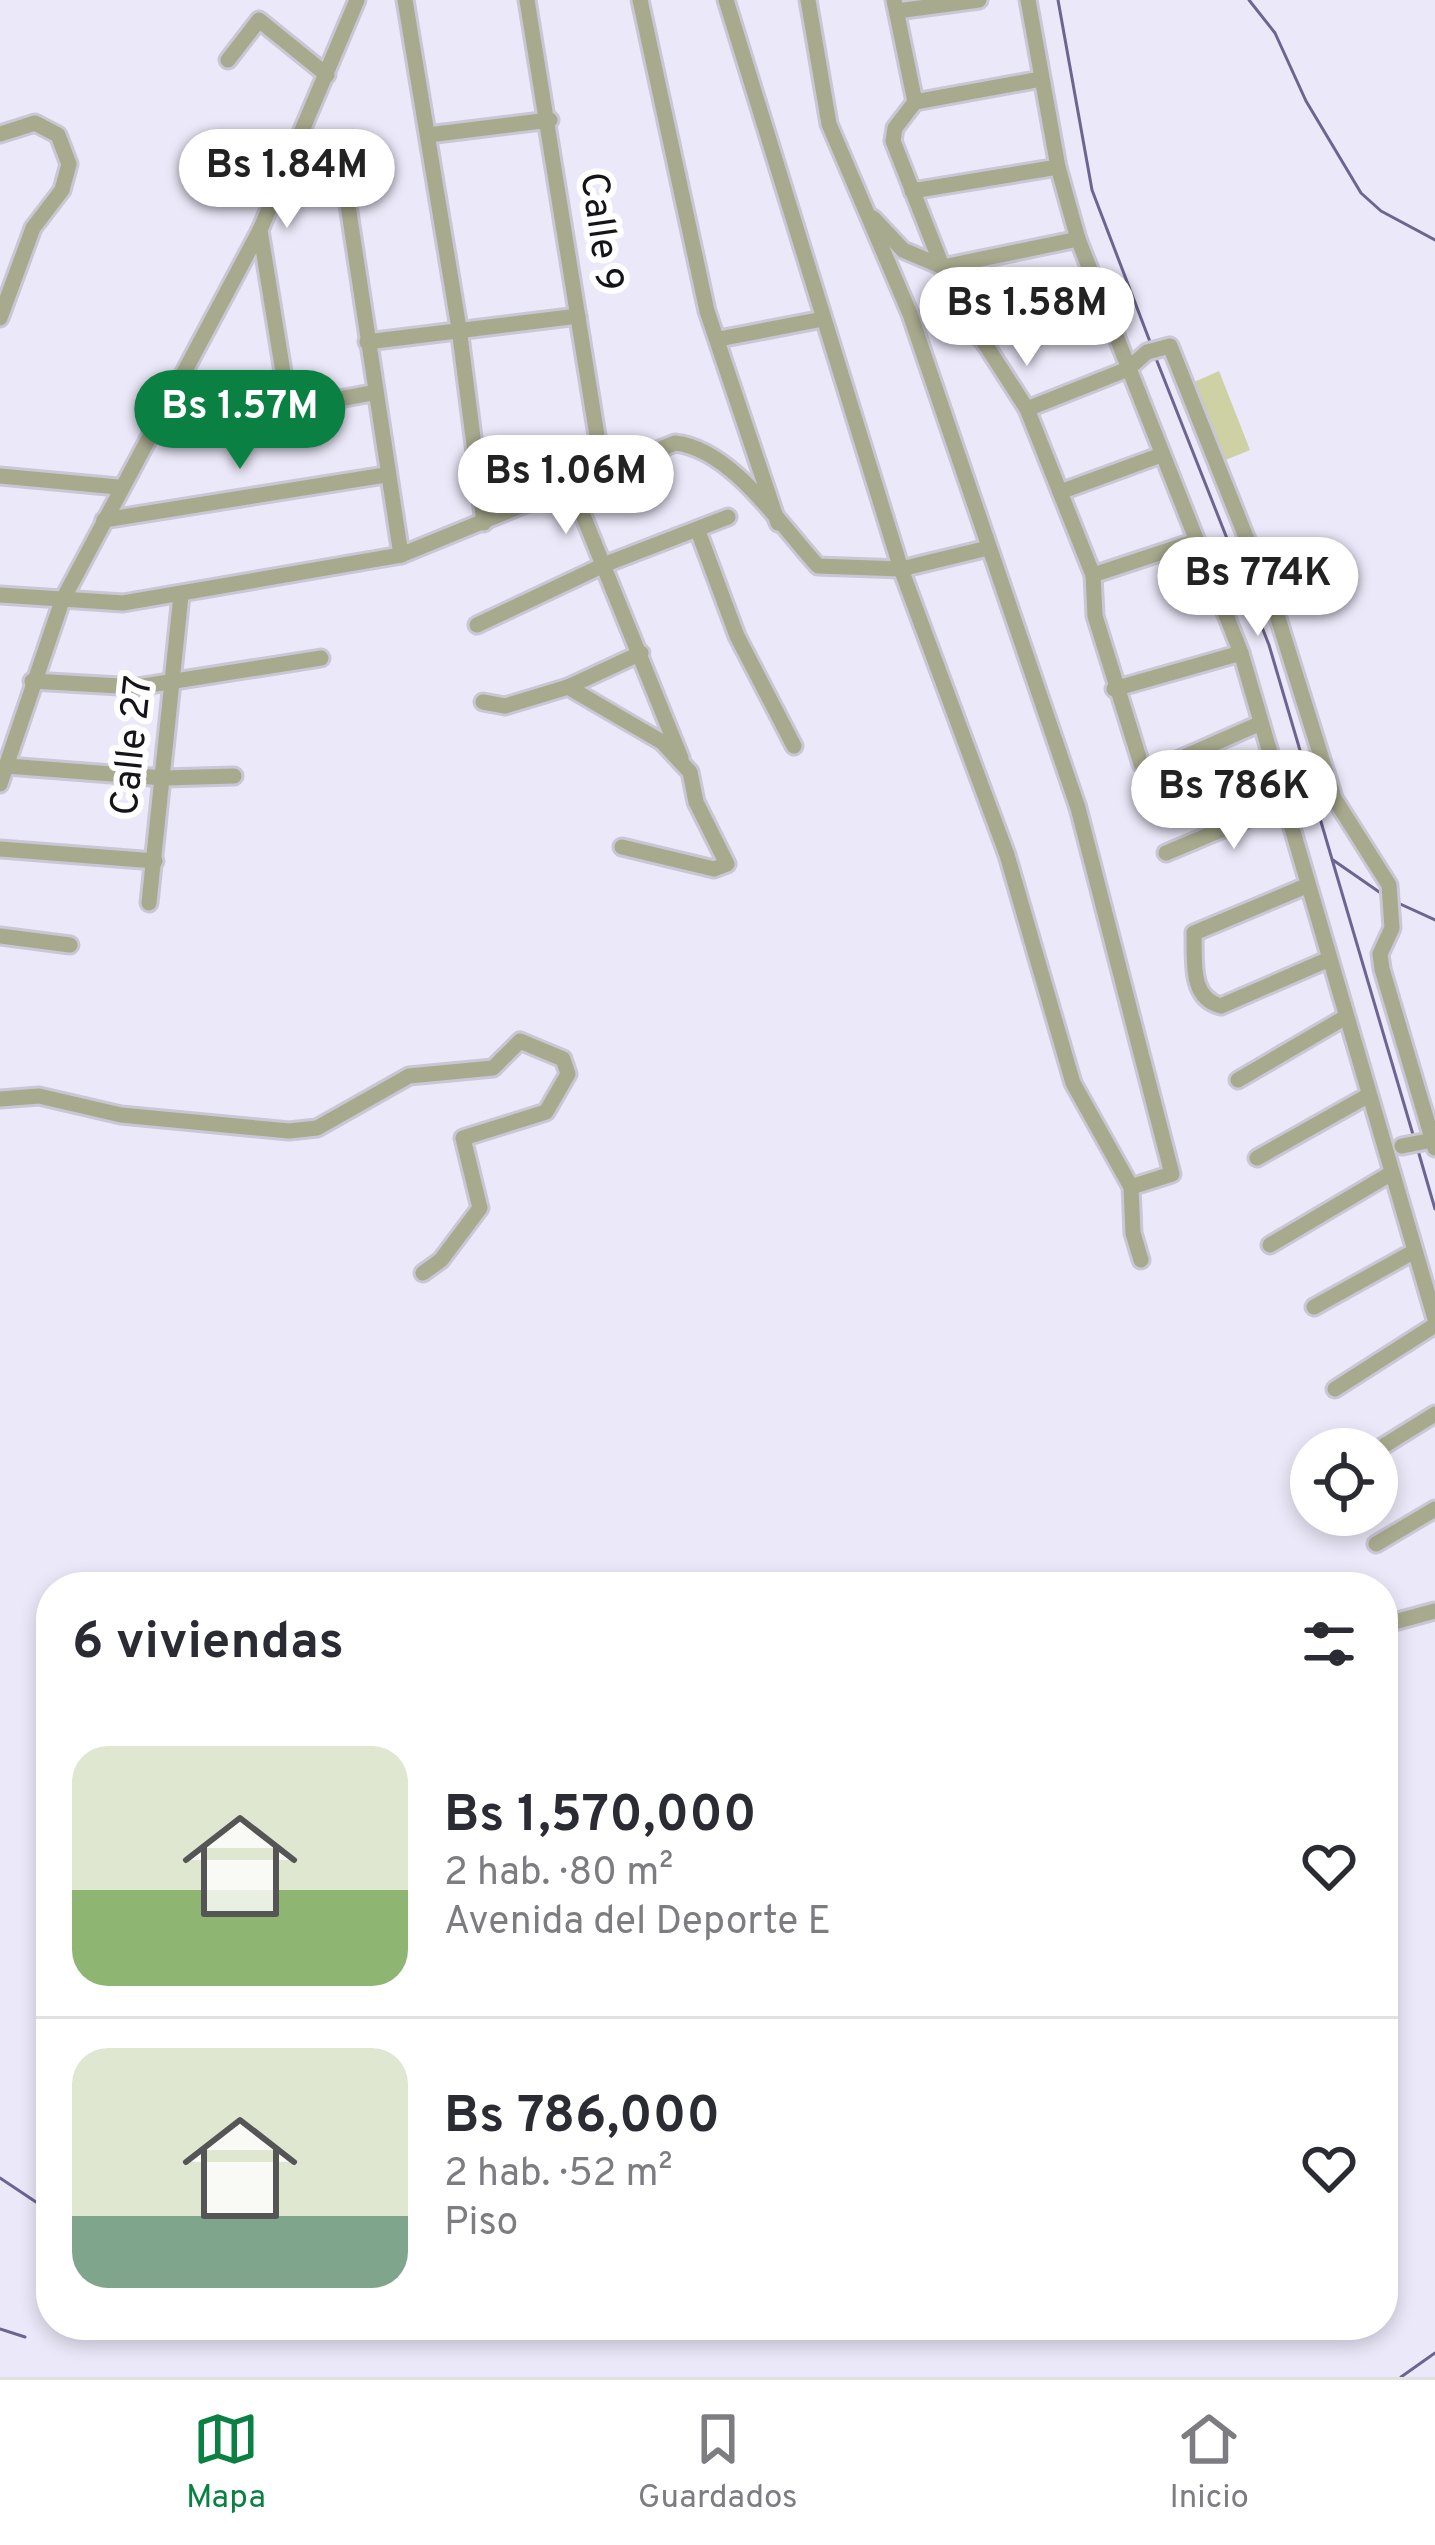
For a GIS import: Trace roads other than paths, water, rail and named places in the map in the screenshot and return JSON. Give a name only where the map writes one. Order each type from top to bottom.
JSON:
[{"type":"street","points":[[0,784],[62,601],[118,487],[152,433],[260,230],[357,0]]},
{"type":"street","points":[[404,0],[459,328],[484,524]]},
{"type":"street","name":"Calle 9","points":[[527,0],[550,120],[603,473]]},
{"type":"street","points":[[640,0],[707,311],[778,523]]},
{"type":"street","points":[[726,0],[901,569],[1007,855],[1072,1083],[1131,1187],[1133,1233],[1141,1260]]},
{"type":"street","points":[[808,0],[829,124],[910,314],[1078,808],[1172,1174],[1131,1187]]},
{"type":"street","points":[[915,102],[896,6],[979,0]]},
{"type":"street","points":[[1028,0],[1058,166],[1078,239],[1240,653],[1435,1322],[1334,1388]]},
{"type":"street","points":[[228,60],[259,20],[327,75]]},
{"type":"street","points":[[1041,79],[915,102],[895,128],[892,141],[943,267],[979,338],[1027,409],[1093,575],[1095,616],[1114,688],[1147,770],[1261,724]]},
{"type":"street","points":[[428,135],[550,120]]},
{"type":"street","points":[[0,134],[35,123],[58,135],[69,164],[62,190],[33,228],[0,318]]},
{"type":"street","points":[[341,160],[372,393],[400,555]]},
{"type":"street","points":[[912,191],[1058,166]]},
{"type":"street","points":[[870,217],[880,221],[903,250],[943,267],[1078,239]]},
{"type":"street","points":[[260,230],[289,409]]},
{"type":"street","points":[[979,338],[1098,289]]},
{"type":"street","points":[[367,342],[578,316]]},
{"type":"street","points":[[719,339],[823,319]]},
{"type":"street","points":[[1027,409],[1128,369],[1153,350],[1170,346],[1277,615],[1334,798],[1392,902],[1392,928],[1380,954],[1420,1143]]},
{"type":"street","points":[[152,433],[372,393]]},
{"type":"street","points":[[0,595],[123,603],[400,555],[675,442],[694,445],[740,481],[818,566],[901,569],[988,548]]},
{"type":"street","points":[[1060,492],[1161,455]]},
{"type":"street","points":[[104,520],[385,475]]},
{"type":"street","points":[[0,476],[118,487]]},
{"type":"street","points":[[572,488],[690,772],[696,802],[727,864],[714,868],[622,847]]},
{"type":"street","points":[[477,625],[606,564],[728,517]]},
{"type":"street","points":[[698,531],[737,636],[794,746]]},
{"type":"street","points":[[1093,575],[1196,542]]},
{"type":"street","name":"Calle 27","points":[[149,903],[181,595]]},
{"type":"street","points":[[483,702],[505,706],[568,687],[641,653]]},
{"type":"street","points":[[1114,688],[1240,653]]},
{"type":"street","points":[[32,681],[137,687],[321,658]]},
{"type":"street","points":[[568,687],[662,742],[690,772]]},
{"type":"street","points":[[7,766],[164,778],[234,776]]},
{"type":"street","points":[[1166,853],[1283,804]]},
{"type":"street","points":[[0,849],[155,861]]},
{"type":"street","points":[[1306,886],[1194,933],[1199,991],[1208,1003],[1221,1006],[1328,960]]},
{"type":"street","points":[[0,936],[70,945]]},
{"type":"street","points":[[1238,1080],[1345,1018]]},
{"type":"street","points":[[0,1099],[39,1096],[121,1115],[289,1131],[342,1118],[409,1076],[493,1068],[520,1041],[563,1059],[568,1074],[546,1112],[468,1132],[464,1138],[480,1208],[471,1226],[423,1273]]},
{"type":"street","points":[[1257,1158],[1369,1096]]},
{"type":"street","points":[[1270,1245],[1390,1174]]},
{"type":"street","points":[[1314,1307],[1413,1252]]},
{"type":"street","points":[[1398,1437],[1435,1414]]},
{"type":"street","points":[[1376,1544],[1435,1509]]},
{"type":"street","points":[[1398,1621],[1435,1611]]},
{"type":"waterway","points":[[1058,0],[1092,190],[1152,347]]},
{"type":"waterway","points":[[1249,0],[1275,33],[1306,101],[1361,193],[1381,211],[1435,240]]},
{"type":"waterway","points":[[1155,356],[1269,645],[1414,1138]]},
{"type":"waterway","points":[[1333,860],[1385,896]]},
{"type":"waterway","points":[[1398,903],[1435,920]]},
{"type":"waterway","points":[[1417,1147],[1435,1209]]},
{"type":"waterway","points":[[0,2178],[36,2202]]},
{"type":"waterway","points":[[0,2329],[25,2337]]},
{"type":"waterway","points":[[1401,2377],[1435,2353]]}]
